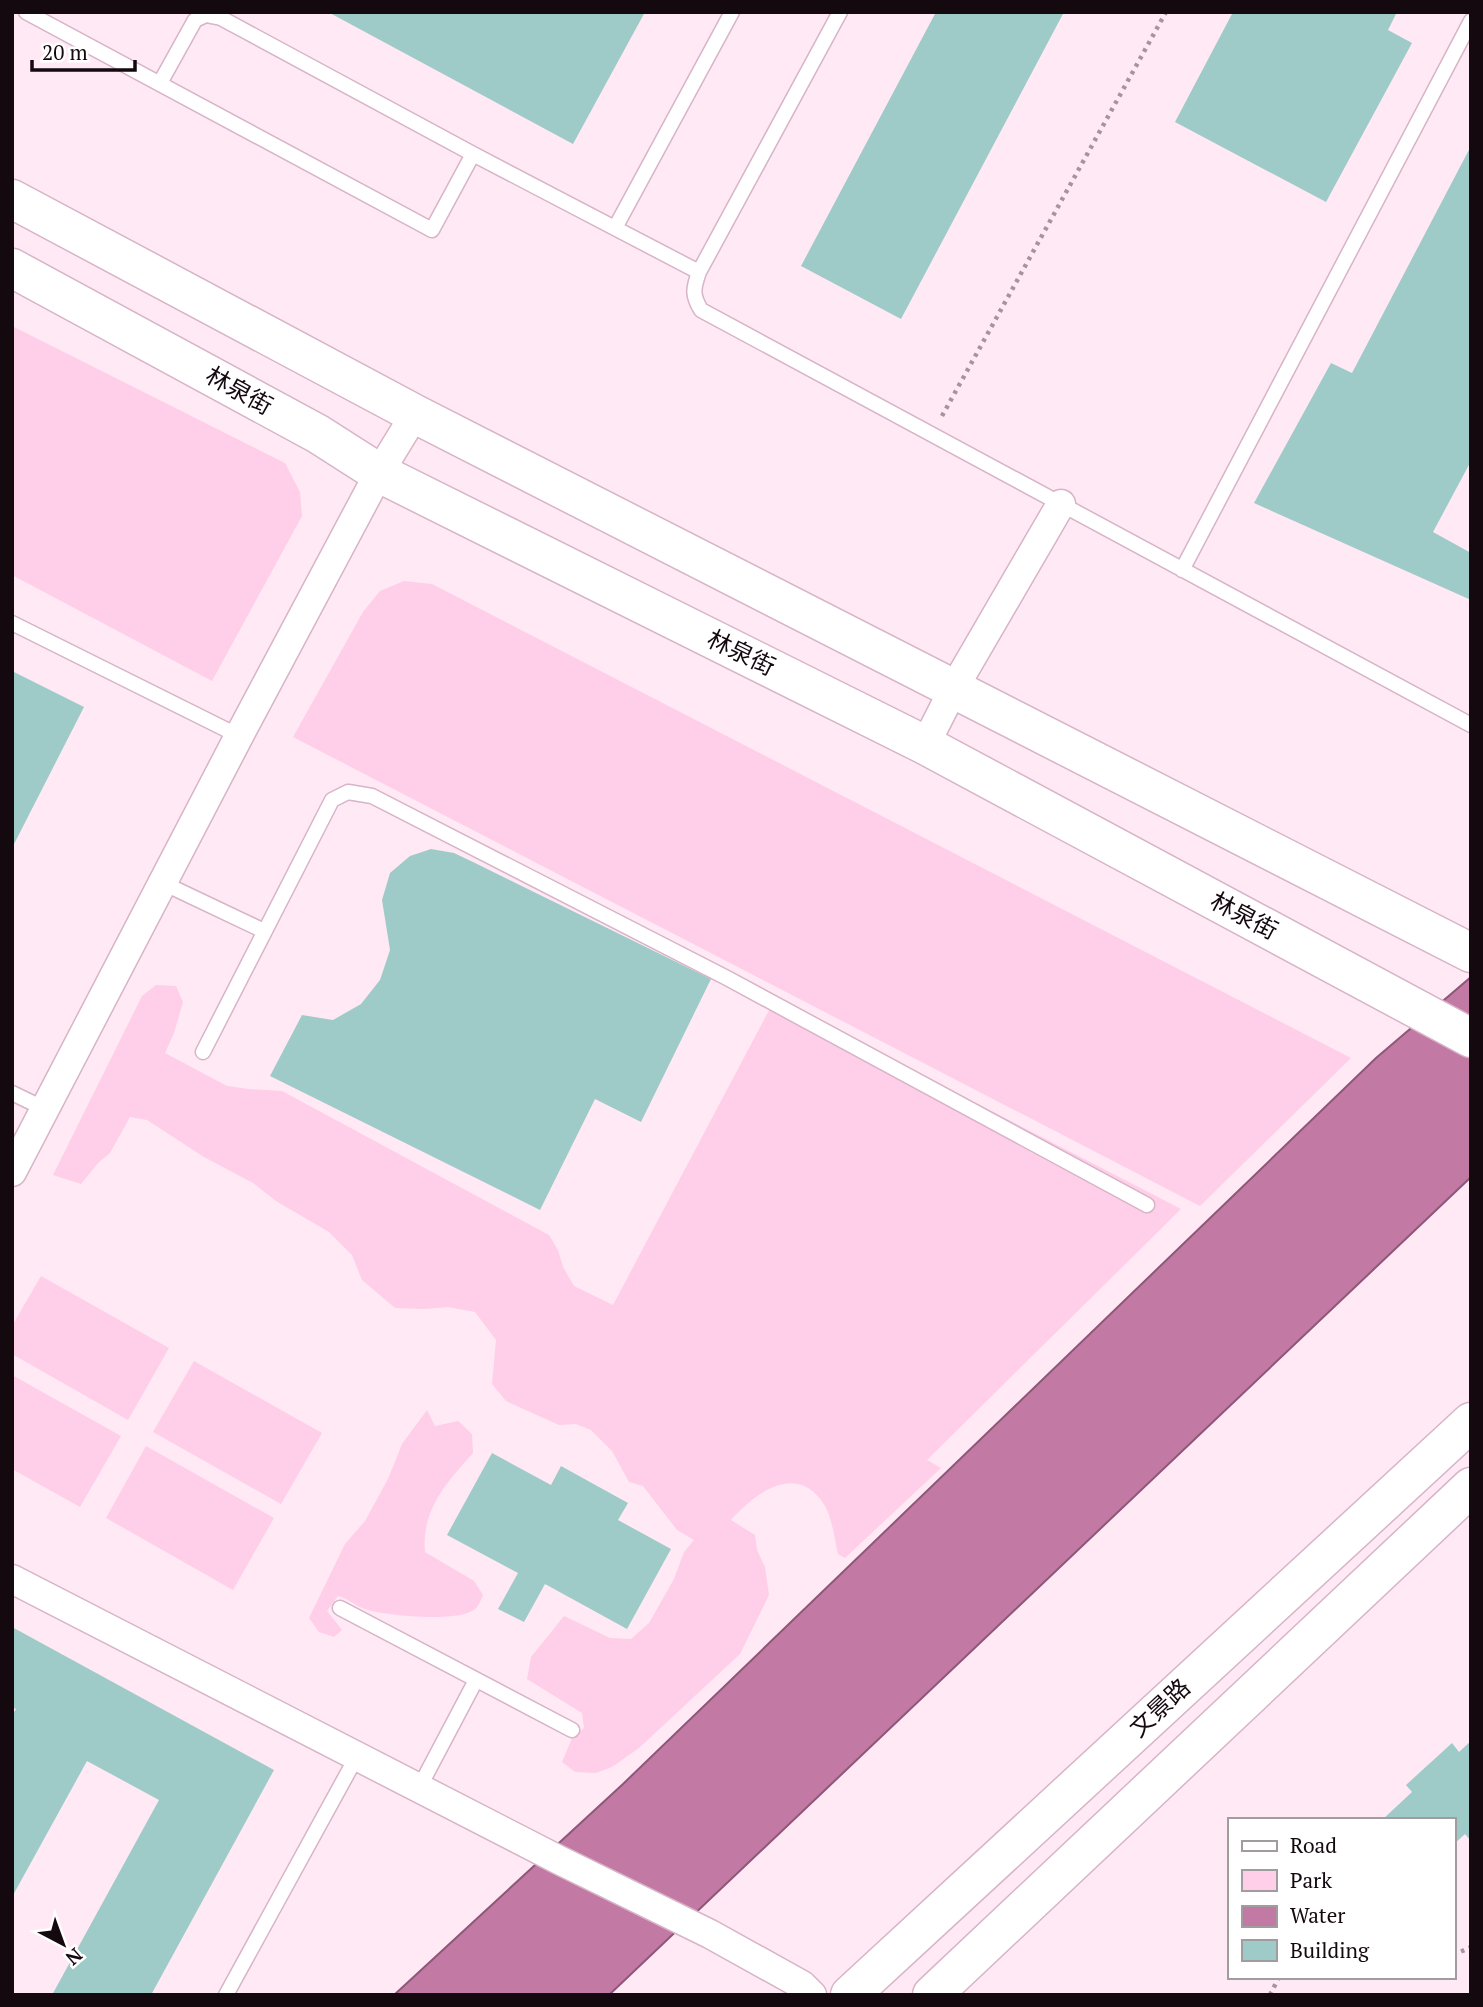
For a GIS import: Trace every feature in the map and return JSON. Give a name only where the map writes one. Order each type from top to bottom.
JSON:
[{"type":"main road","points":[[12,199],[415,414],[1471,953]]},
{"type":"main road","name":"林泉街","points":[[12,268],[318,434],[379,473],[925,745],[1465,1035]]},
{"type":"main road","name":"文景路","points":[[850,1995],[1471,1422]]},
{"type":"main road","points":[[932,1995],[1471,1487]]},
{"type":"street","points":[[12,1172],[239,736],[379,473],[415,414]]},
{"type":"street","points":[[925,745],[954,688],[1061,504]]},
{"type":"street","points":[[12,1578],[559,1860],[710,1934],[802,1985],[812,1995]]},
{"type":"lane","points":[[26,12],[432,230],[473,154]]},
{"type":"lane","points":[[615,228],[732,12]]},
{"type":"lane","points":[[840,12],[699,272],[693,297],[701,310],[1471,725]]},
{"type":"lane","points":[[160,83],[195,20],[206,15],[221,18],[699,272]]},
{"type":"lane","points":[[1182,570],[1471,21]]},
{"type":"lane","points":[[12,623],[239,736]]},
{"type":"lane","points":[[202,1052],[332,800],[348,792],[372,796],[727,978],[1147,1205]]},
{"type":"lane","points":[[163,883],[264,931]]},
{"type":"lane","points":[[12,1093],[45,1109]]},
{"type":"lane","points":[[340,1608],[572,1730]]},
{"type":"lane","points":[[419,1788],[476,1680]]},
{"type":"lane","points":[[226,1995],[357,1756]]},
{"type":"path","points":[[932,435],[1166,12]]},
{"type":"path","points":[[1270,1995],[1278,1979]]},
{"type":"green space","points":[[12,326],[285,463],[300,492],[302,516],[212,681],[12,575]]},
{"type":"green space","points":[[404,581],[432,584],[1351,1058],[1200,1206],[293,737],[363,612],[380,591]]},
{"type":"green space","points":[[156,985],[176,986],[183,1002],[165,1053],[227,1086],[282,1091],[549,1235],[574,1286],[613,1305],[775,999],[1181,1209],[927,1460],[941,1468],[845,1558],[838,1554],[825,1506],[814,1493],[802,1485],[790,1483],[777,1486],[765,1491],[741,1510],[731,1520],[755,1535],[757,1550],[765,1567],[769,1595],[740,1654],[639,1748],[612,1767],[596,1773],[575,1772],[562,1762],[572,1738],[584,1728],[582,1713],[527,1679],[531,1657],[564,1616],[610,1638],[631,1639],[649,1623],[674,1579],[684,1552],[694,1540],[677,1530],[643,1486],[629,1482],[612,1451],[591,1430],[576,1424],[559,1425],[506,1401],[492,1384],[496,1340],[475,1312],[448,1307],[395,1308],[362,1280],[352,1255],[329,1232],[147,1120],[130,1117],[110,1153],[81,1184],[53,1175],[142,996]]},
{"type":"green space","points":[[41,1276],[169,1348],[128,1420],[12,1354],[12,1326]]},
{"type":"green space","points":[[194,1361],[322,1433],[281,1504],[153,1432]]},
{"type":"green space","points":[[12,1375],[121,1436],[80,1507],[12,1469]]},
{"type":"green space","points":[[427,1410],[435,1426],[458,1421],[472,1434],[473,1453],[445,1486],[432,1510],[427,1523],[425,1552],[474,1581],[483,1595],[480,1602],[475,1609],[467,1613],[420,1617],[372,1611],[338,1596],[327,1611],[342,1630],[334,1637],[319,1632],[309,1618],[345,1544],[365,1521],[388,1479],[402,1444]]},
{"type":"green space","points":[[146,1446],[274,1518],[233,1590],[106,1518]]},
{"type":"water","points":[[1471,977],[1471,1177],[609,1995],[394,1995],[623,1784],[1376,1058]]},
{"type":"building","points":[[328,12],[645,12],[573,144]]},
{"type":"building","points":[[936,12],[1064,12],[901,319],[801,266]]},
{"type":"building","points":[[1233,12],[1397,12],[1388,30],[1412,43],[1326,202],[1175,122]]},
{"type":"building","points":[[1471,146],[1471,461],[1433,532],[1471,553],[1471,600],[1254,503],[1331,363],[1352,373]]},
{"type":"building","points":[[12,671],[84,707],[12,848]]},
{"type":"building","points":[[431,849],[454,853],[711,979],[641,1122],[595,1099],[540,1210],[270,1076],[302,1015],[333,1020],[361,1004],[380,980],[390,950],[382,900],[390,873],[410,856]]},
{"type":"building","points":[[492,1453],[551,1485],[561,1466],[628,1503],[618,1520],[671,1549],[627,1629],[545,1584],[524,1622],[498,1609],[518,1573],[447,1535]]},
{"type":"building","points":[[12,1627],[274,1770],[151,1995],[52,1995],[159,1800],[87,1761],[12,1897],[12,1715],[16,1709],[12,1707]]},
{"type":"building","points":[[1471,1741],[1471,1841],[1465,1834],[1455,1843],[1455,1818],[1384,1818],[1412,1792],[1406,1785],[1452,1743],[1459,1752]]}]
